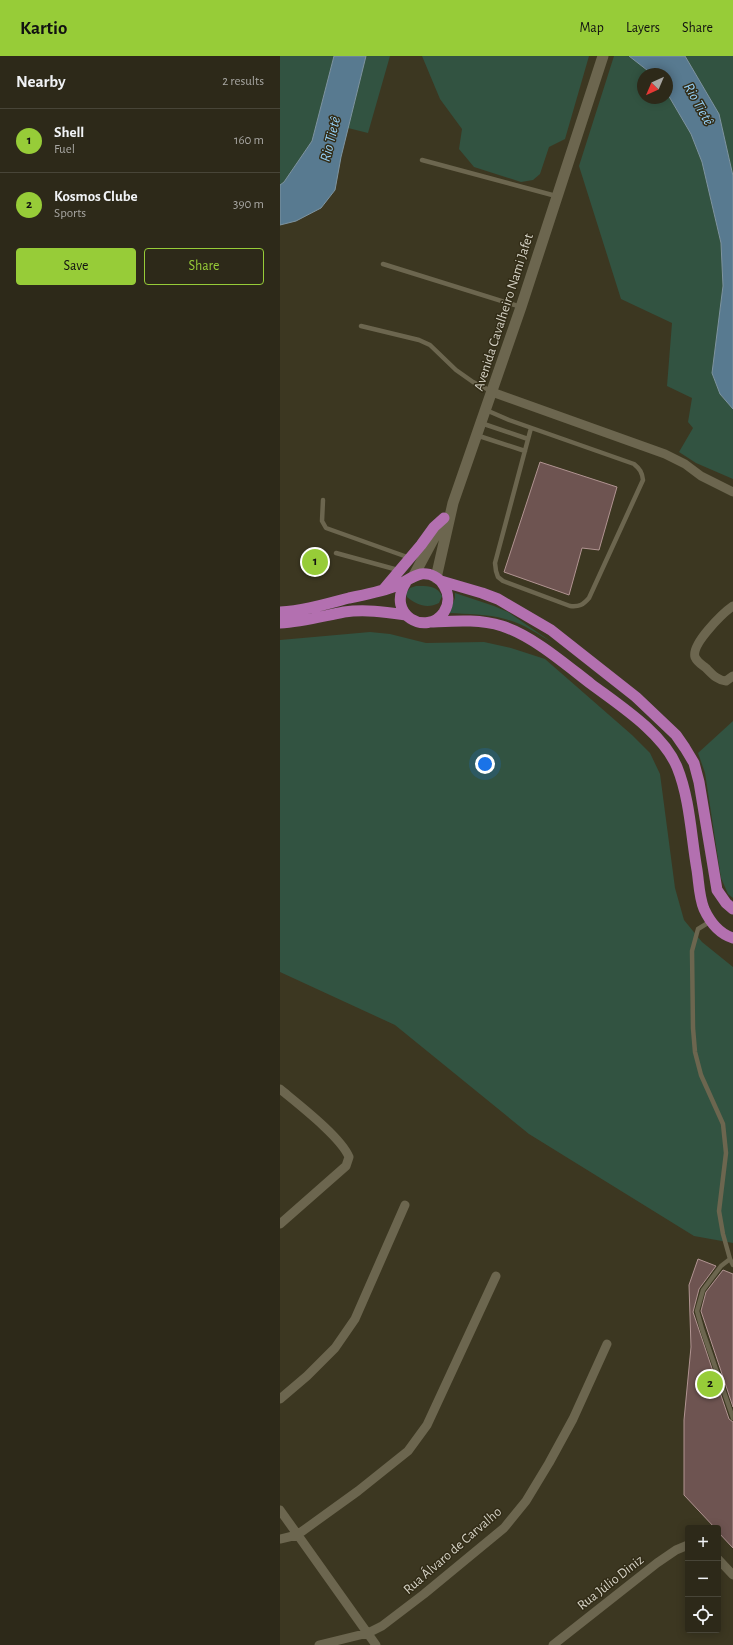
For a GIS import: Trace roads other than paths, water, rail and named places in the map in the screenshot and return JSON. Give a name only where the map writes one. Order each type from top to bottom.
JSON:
[{"type":"highway","points":[[382,590],[410,558],[434,527],[444,518]]},
{"type":"highway","points":[[280,612],[313,607],[382,590],[420,574],[428,575],[482,592],[498,599],[551,630],[636,697],[676,735],[685,748],[694,763],[699,782],[718,890],[726,903],[733,909]]},
{"type":"highway","points":[[409,579],[401,590],[399,599],[401,608],[406,615],[416,622],[465,620],[503,626],[548,651],[650,731],[667,750],[676,766],[684,792],[704,908],[711,921],[719,930],[733,938]]},
{"type":"highway","points":[[430,622],[438,618],[444,612],[447,604],[448,596],[446,588],[438,579]]},
{"type":"highway","points":[[280,623],[306,621],[345,612],[365,610],[406,615]]},
{"type":"main road","name":"Avenida Cavalheiro Nami Jafet","points":[[438,579],[453,503],[521,307],[556,196],[603,56]]},
{"type":"main road","points":[[409,579],[453,503]]},
{"type":"street","points":[[492,392],[665,454],[685,464],[701,476],[733,492]]},
{"type":"street","points":[[733,606],[719,617],[695,650],[697,661],[721,680],[726,681],[733,676]]},
{"type":"street","points":[[280,1089],[311,1115],[343,1146],[349,1157],[346,1166],[280,1224]]},
{"type":"street","points":[[280,1399],[307,1376],[335,1348],[355,1319],[405,1205]]},
{"type":"street","points":[[280,1539],[297,1536],[358,1491],[408,1451],[427,1425],[496,1276]]},
{"type":"street","name":"Rua Álvaro de Carvalho","points":[[319,1645],[368,1633],[382,1626],[397,1616],[472,1555],[508,1522],[526,1501],[549,1463],[573,1419],[607,1344]]},
{"type":"street","points":[[280,1510],[297,1536],[376,1645]]},
{"type":"street","name":"Rua Júlio Diniz","points":[[553,1645],[656,1563],[676,1550],[685,1546]]},
{"type":"street","points":[[720,1561],[733,1575]]},
{"type":"lane","points":[[422,160],[556,196]]},
{"type":"lane","points":[[383,264],[521,307]]},
{"type":"lane","points":[[361,326],[419,340],[430,345],[456,370],[473,382],[492,392]]},
{"type":"lane","points":[[486,410],[531,428],[634,464],[643,474],[643,480],[589,598],[584,604],[578,607],[570,606],[503,580],[498,577],[496,571],[495,563],[499,543],[531,428]]},
{"type":"lane","points":[[481,423],[528,439]]},
{"type":"lane","points":[[476,435],[525,451]]},
{"type":"lane","points":[[323,500],[322,521],[326,528],[410,558]]},
{"type":"lane","points":[[336,553],[399,571]]},
{"type":"lane","points":[[711,921],[698,929],[692,952],[693,1028],[695,1052],[701,1075],[723,1124],[726,1153],[719,1211],[730,1259],[733,1265]]},
{"type":"lane","points":[[730,1259],[721,1266],[703,1290],[697,1311],[733,1418]]},
{"type":"water","name":"Rio Tietê","points":[[334,56],[366,56],[341,157],[335,190],[321,208],[296,221],[280,225],[280,185],[284,182],[312,141]]},
{"type":"water","name":"Rio Tietê","points":[[629,56],[685,56],[719,114],[733,176],[733,409],[720,394],[712,373],[723,286],[721,243],[702,162],[691,134],[673,103],[673,68],[644,68]]},
{"type":"place","name":"Shell","points":[[315,562]]},
{"type":"place","name":"Kosmos Clube","points":[[710,1384]]}]
